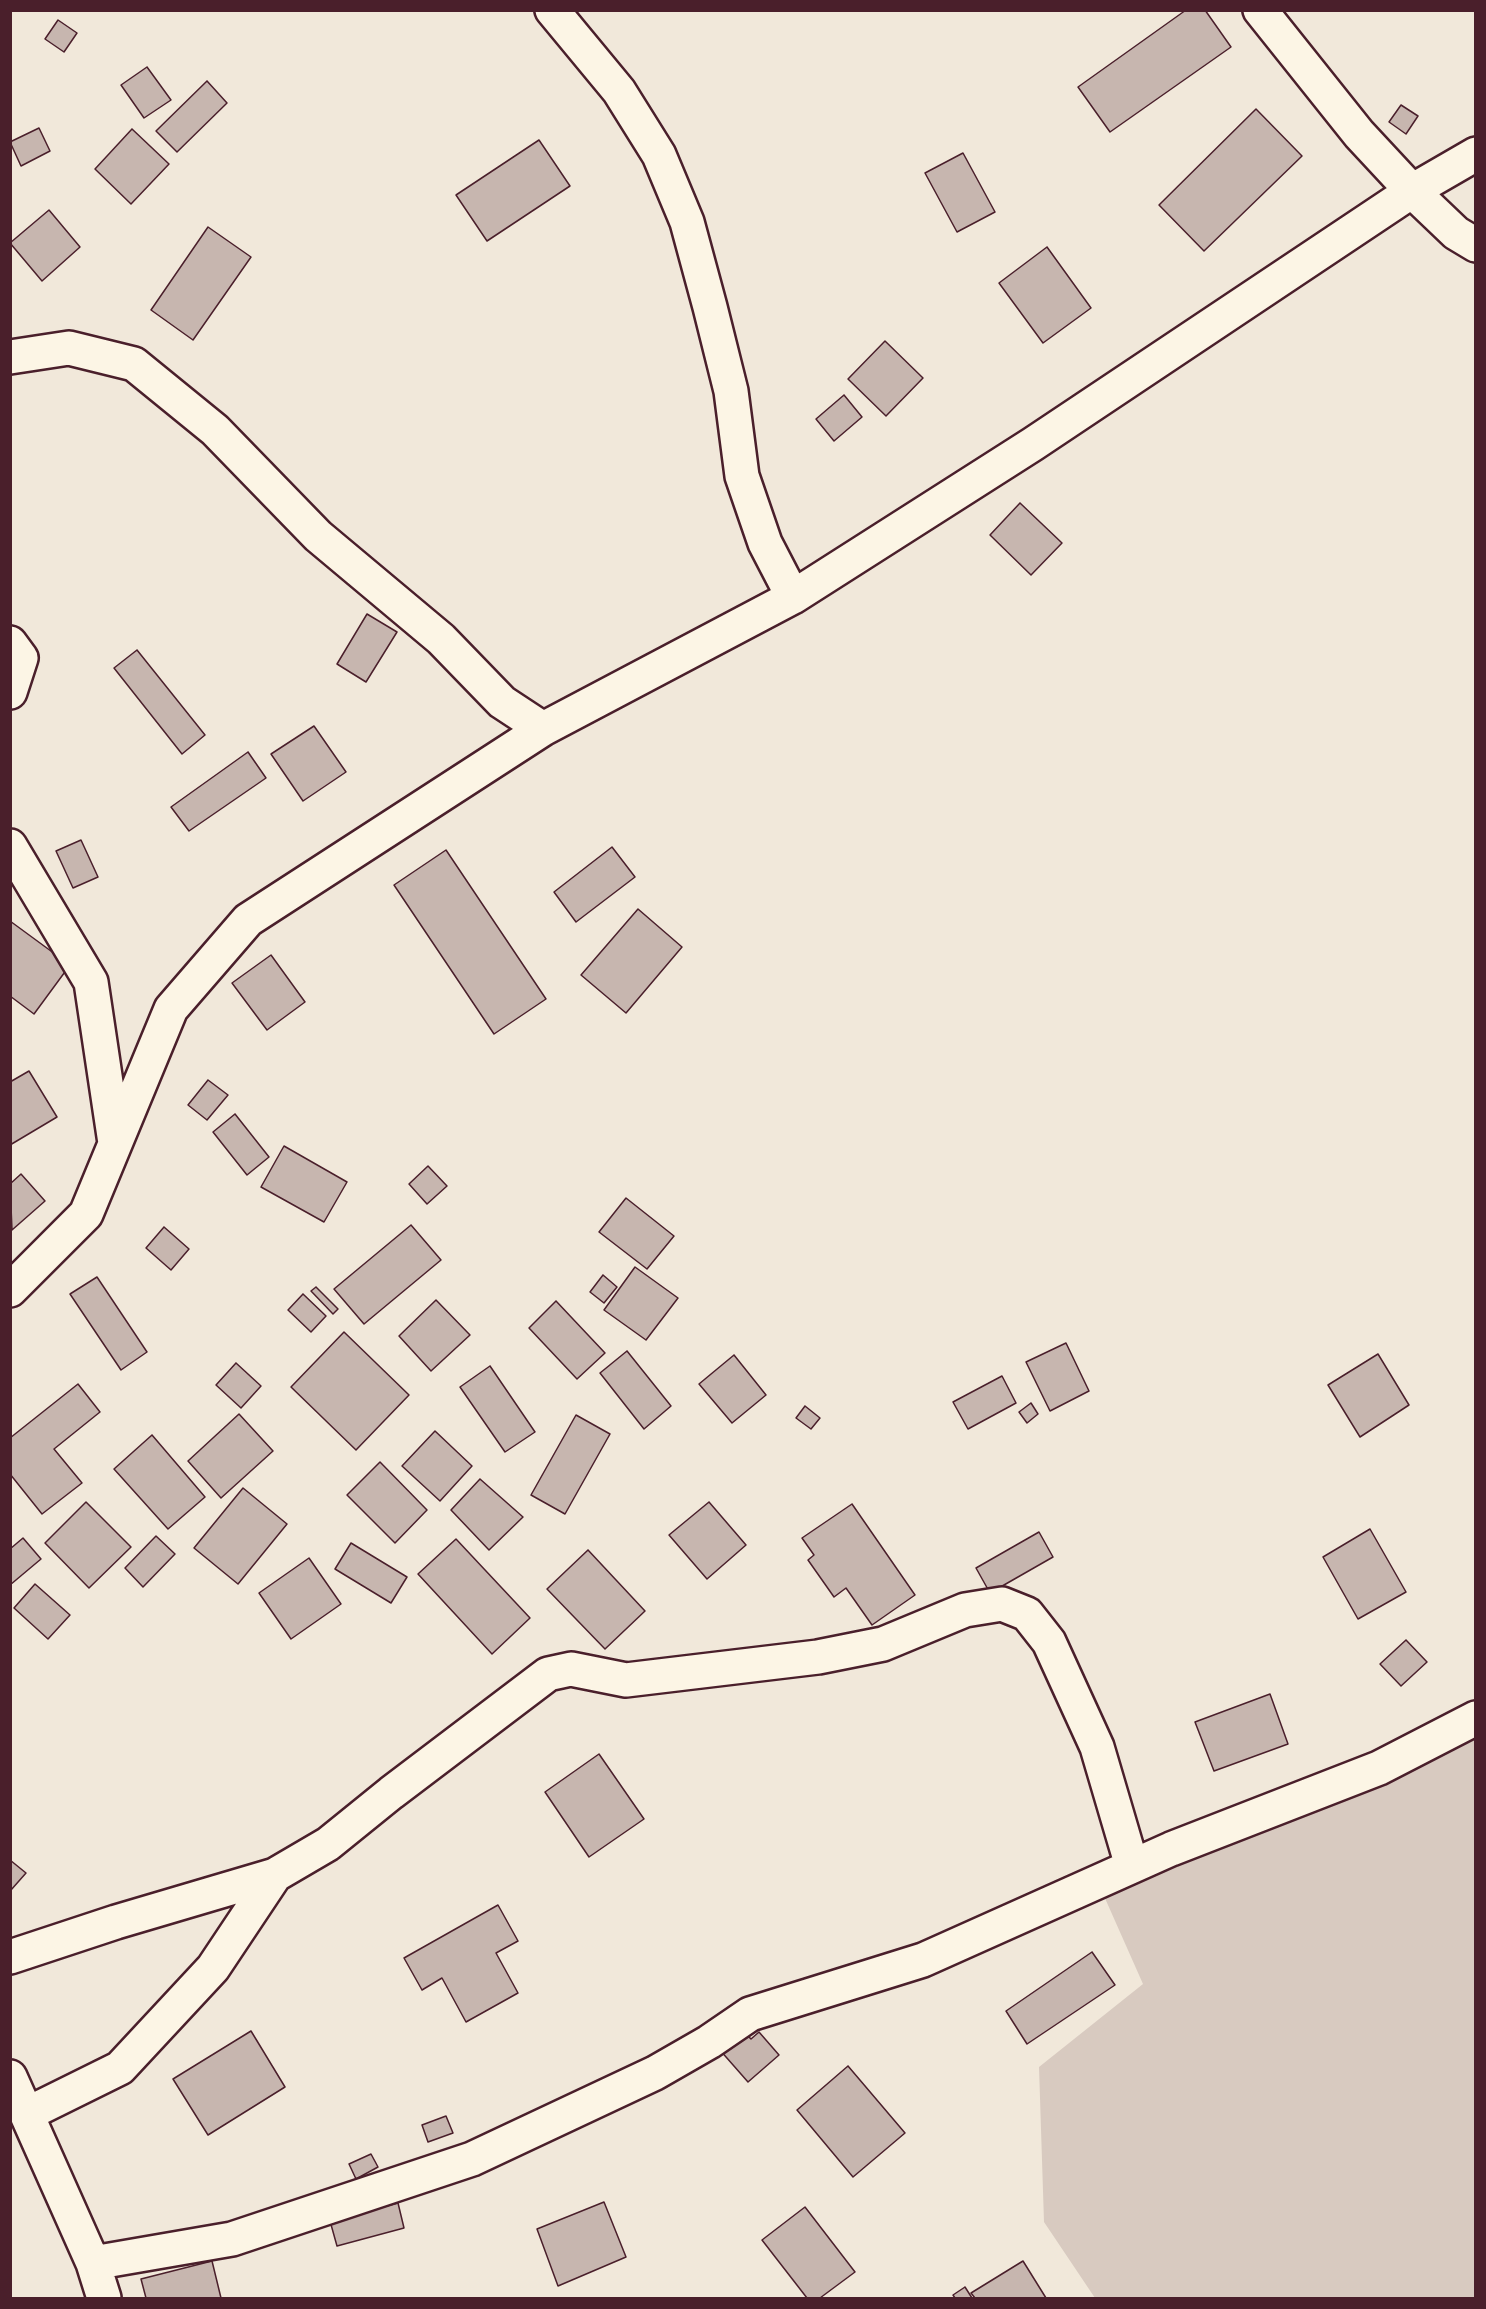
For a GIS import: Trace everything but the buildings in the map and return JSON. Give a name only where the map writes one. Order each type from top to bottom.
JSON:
[{"type":"street","points":[[552,10],[620,91],[659,155],[687,222],[731,390],[742,476],[765,543],[793,597]]},
{"type":"street","points":[[1260,10],[1359,134],[1412,191],[1456,233],[1476,245]]},
{"type":"street","points":[[10,1290],[86,1214],[171,1009],[248,920],[543,729],[793,597],[1033,444],[1412,191],[1476,154]]},
{"type":"street","points":[[10,357],[69,348],[134,364],[215,430],[318,536],[441,639],[502,702],[543,729]]},
{"type":"street","points":[[10,644],[21,658],[10,692]]},
{"type":"street","points":[[10,846],[91,982],[115,1145]]},
{"type":"street","points":[[10,1957],[116,1922],[275,1875],[328,1844],[409,1779],[548,1674],[571,1669],[626,1680],[818,1657],[883,1644],[965,1610],[1002,1604],[1027,1614],[1049,1642],[1097,1747],[1132,1866]]},
{"type":"street","points":[[93,2263],[231,2239],[472,2159],[656,2073],[709,2042],[750,2014],[923,1960],[1132,1866],[1379,1768],[1476,1718]]},
{"type":"street","points":[[27,2114],[120,2068],[213,1968],[275,1875]]},
{"type":"street","points":[[10,2077],[93,2263],[104,2298]]},
{"type":"shaded area","points":[[1475,1740],[1475,2298],[1095,2298],[1044,2222],[1039,2067],[1143,1984],[1104,1896]]}]
